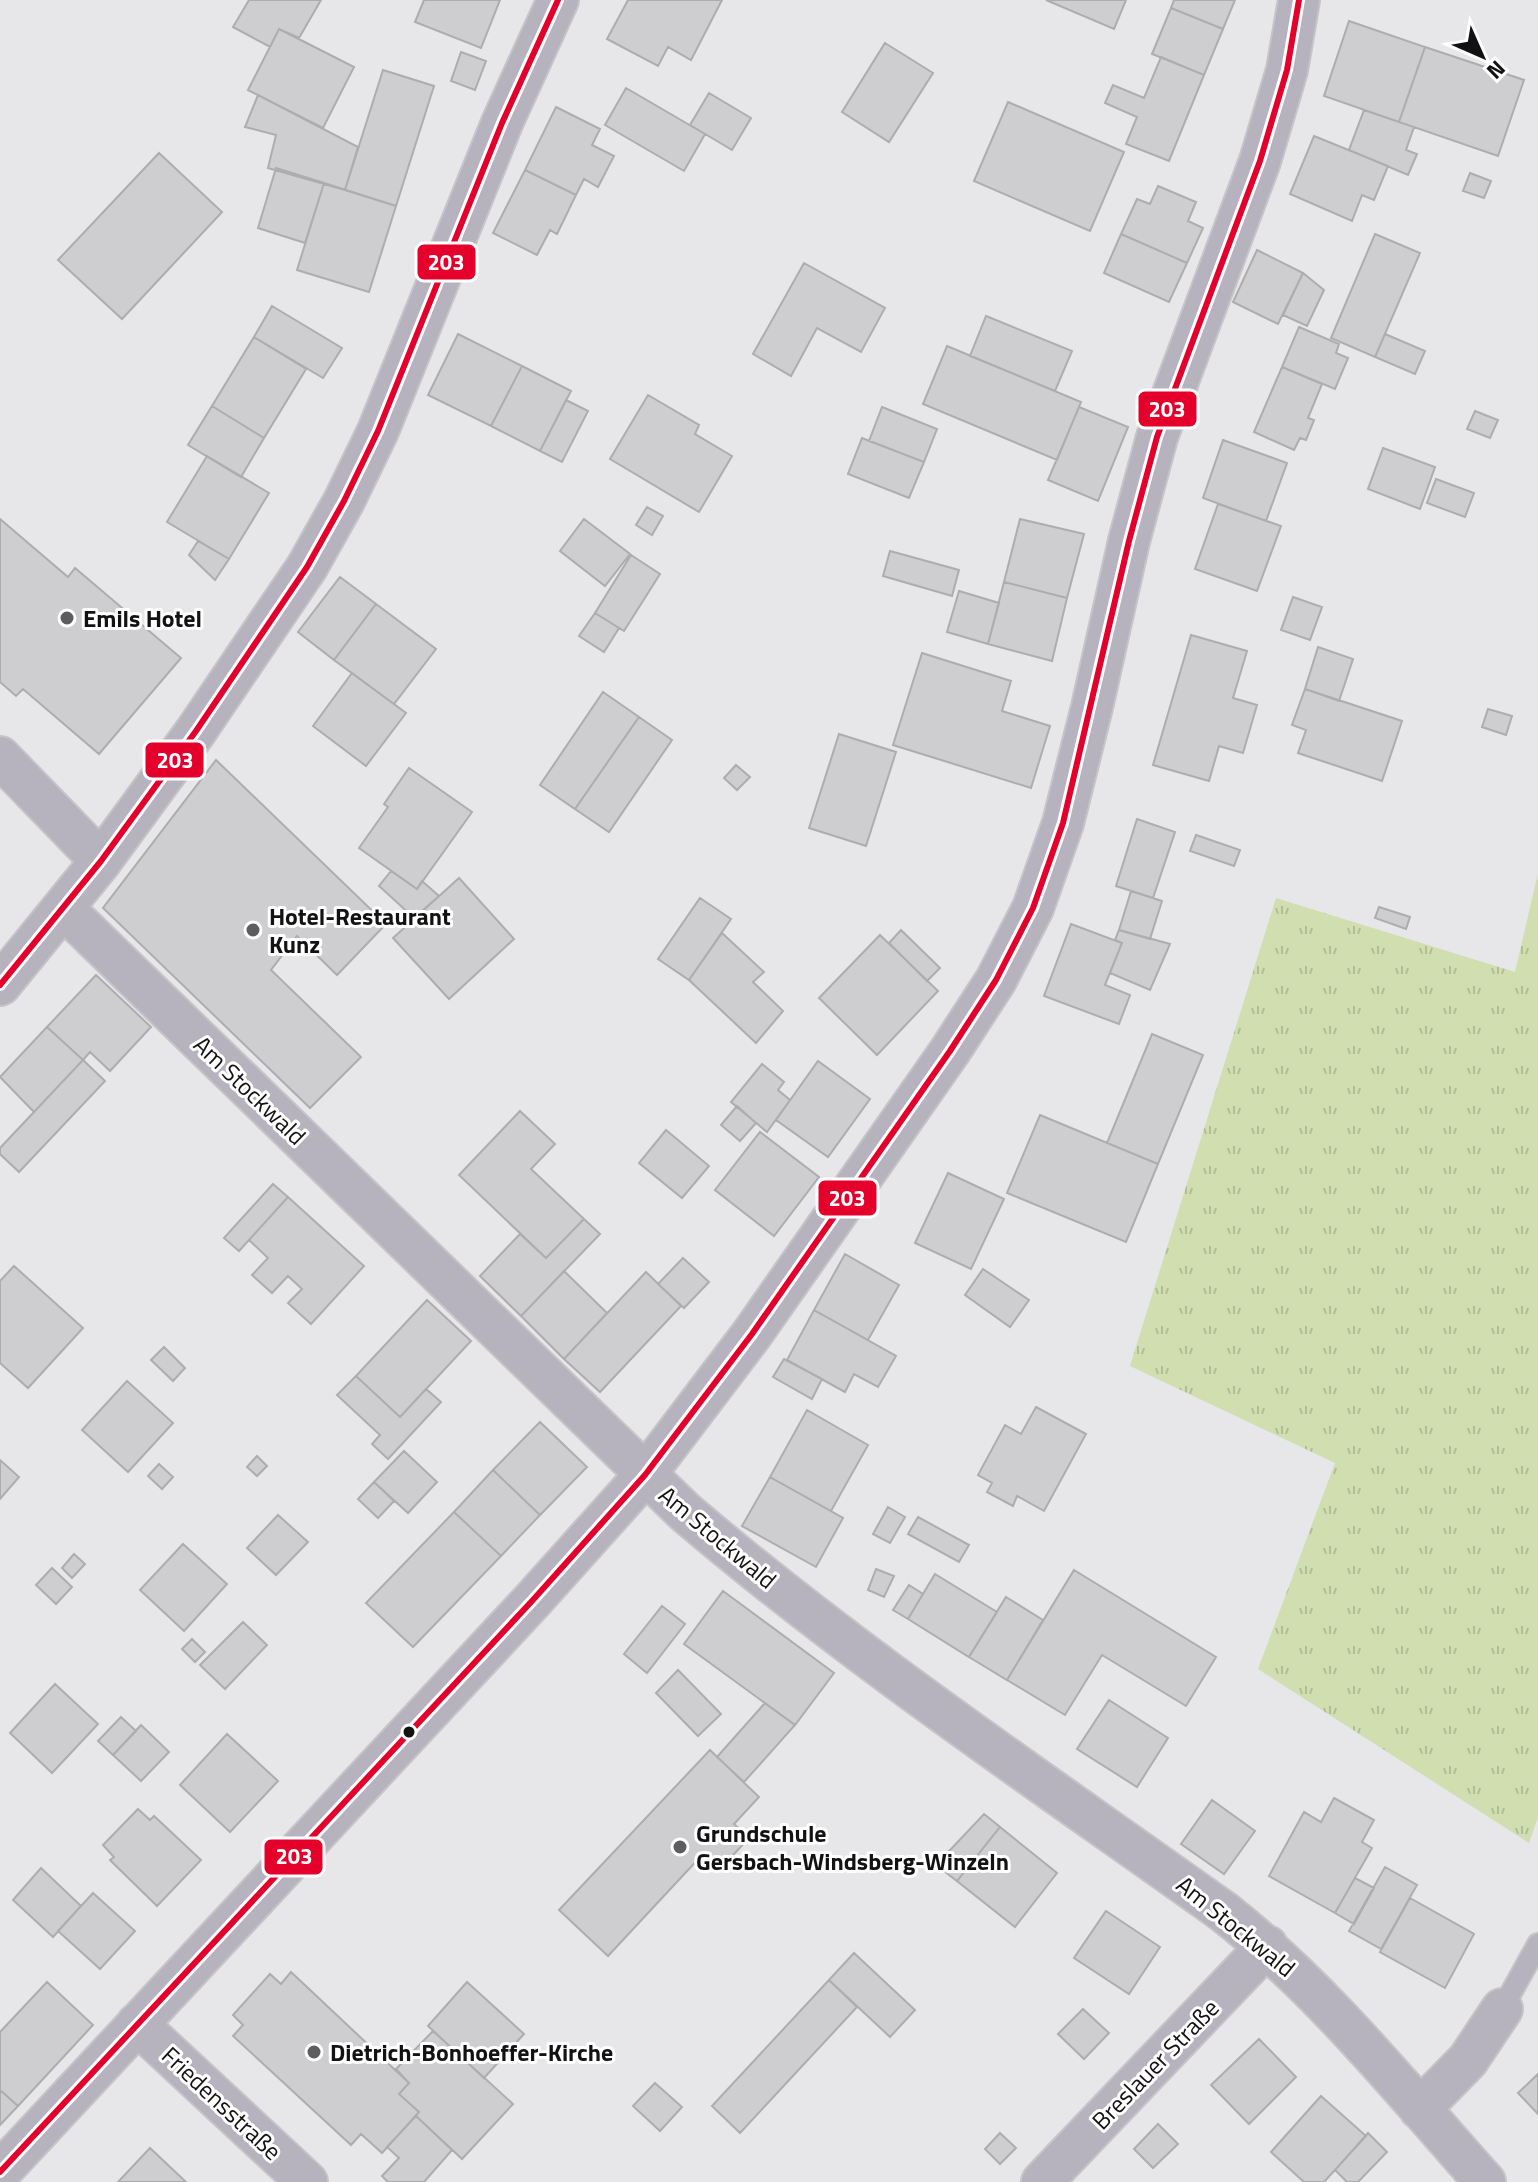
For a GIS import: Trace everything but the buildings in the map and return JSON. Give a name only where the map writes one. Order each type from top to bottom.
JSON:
[{"type":"street","points":[[0,985],[101,861],[196,731],[307,567],[378,431],[502,123],[558,0]]},
{"type":"street","points":[[0,2172],[532,1601],[645,1475],[752,1334],[950,1051],[996,980],[1033,908],[1063,823],[1129,541],[1157,437],[1260,161],[1287,70],[1299,0]]},
{"type":"street","points":[[0,757],[101,861]]},
{"type":"street","name":"Am Stockwald","points":[[64,909],[645,1475],[743,1561],[840,1635],[1267,1946],[1350,2029],[1485,2182]]},
{"type":"street","name":"Breslauer Straße","points":[[1042,2182],[1267,1946]]},
{"type":"street","points":[[1420,2109],[1468,2060],[1502,2009]]},
{"type":"street","name":"Friedensstraße","points":[[137,2024],[307,2182]]},
{"type":"lane","points":[[1502,2009],[1538,1944]]},
{"type":"green space","points":[[1538,873],[1538,1817],[1529,1843],[1258,1669],[1335,1463],[1130,1366],[1276,898],[1515,972]]},
{"type":"transit line","name":"203","points":[[0,985],[101,861],[196,731],[307,567],[378,431],[502,123],[558,0]]},
{"type":"transit line","name":"203","points":[[0,2172],[532,1601],[645,1475],[752,1334],[950,1051],[996,980],[1033,908],[1063,823],[1129,541],[1157,437],[1260,161],[1287,70],[1299,0]]},
{"type":"place","name":"Emils Hotel","points":[[67,618]]},
{"type":"place","name":"Hotel-Restaurant Kunz","points":[[253,930]]},
{"type":"place","name":"Grundschule Gersbach-Windsberg-Winzeln","points":[[680,1847]]},
{"type":"place","name":"Dietrich-Bonhoeffer-Kirche","points":[[314,2052]]}]
